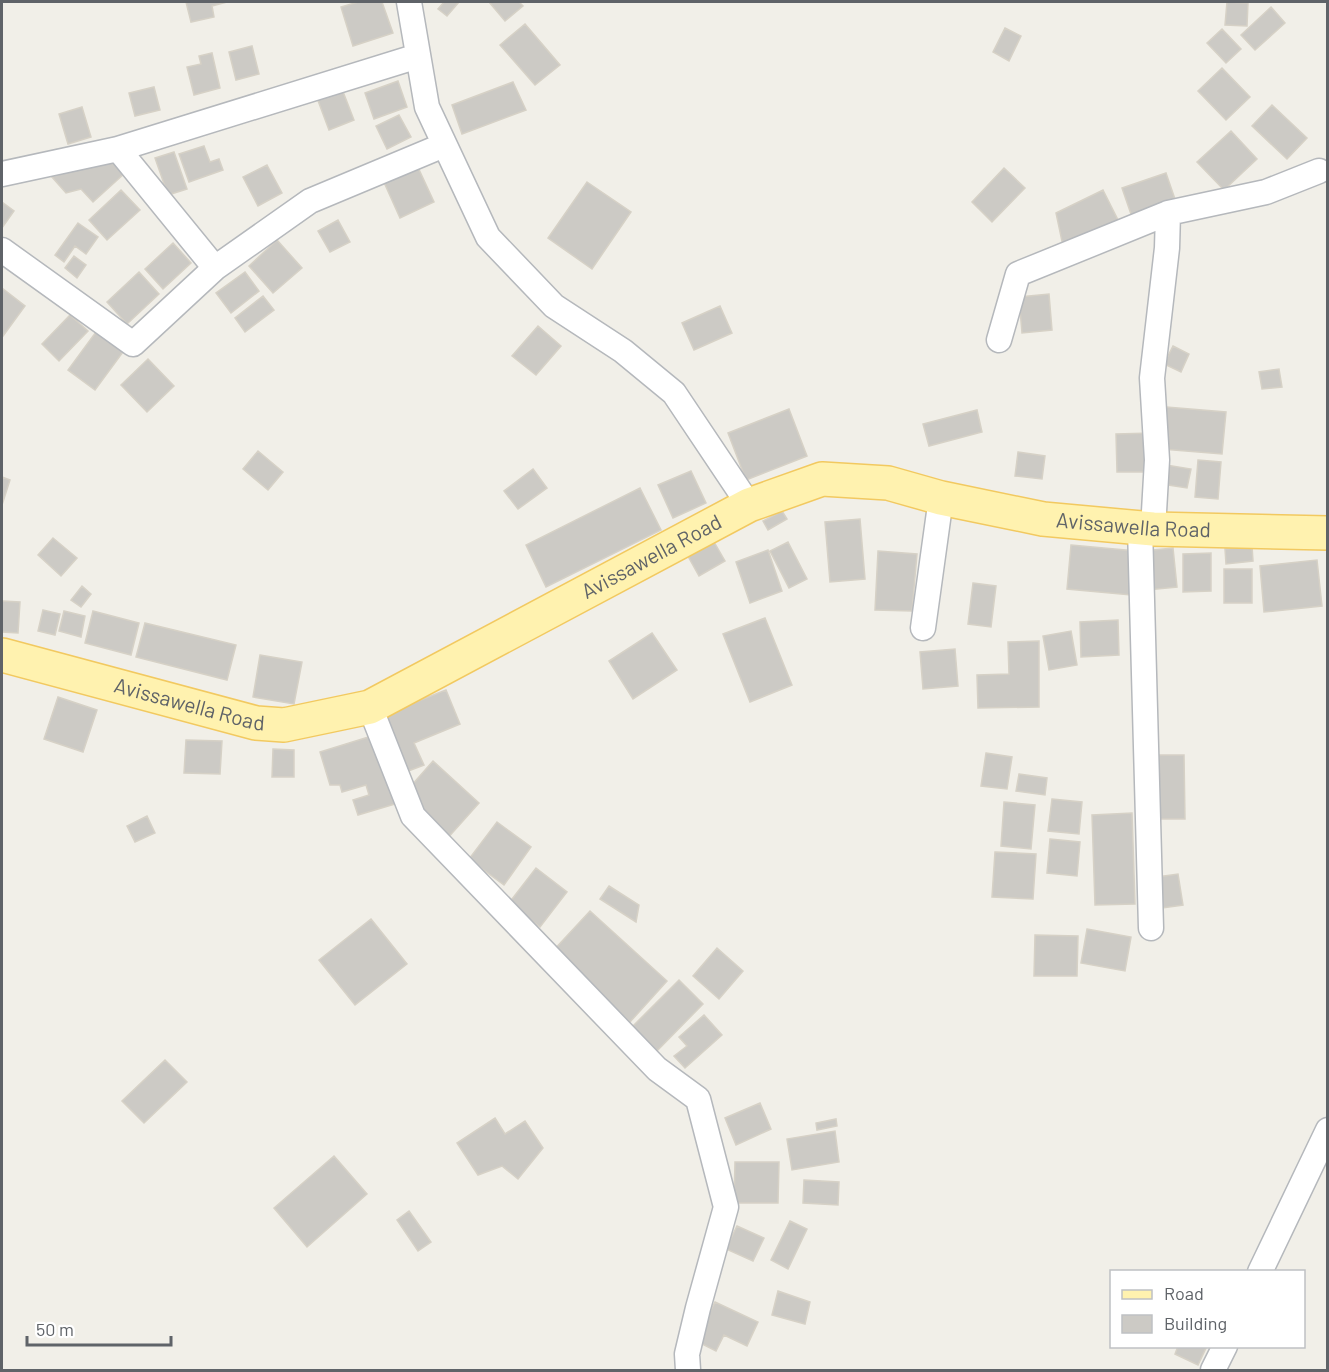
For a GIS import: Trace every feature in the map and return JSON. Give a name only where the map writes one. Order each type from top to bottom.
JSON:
[{"type":"main road","name":"Avissawella Road","points":[[2,655],[256,723],[284,725],[370,707],[749,505],[822,479],[888,483],[941,498],[1043,519],[1147,528],[1328,533]]},
{"type":"street","points":[[409,2],[427,107],[488,237],[554,306],[623,351],[674,393],[749,505]]},
{"type":"street","points":[[2,174],[118,149],[418,57]]},
{"type":"street","points":[[2,250],[133,344],[214,268],[310,201],[444,145]]},
{"type":"street","points":[[118,149],[214,268]]},
{"type":"street","points":[[999,340],[1018,274],[1168,213],[1266,192],[1319,171]]},
{"type":"street","points":[[1152,928],[1147,528],[1157,460],[1152,378],[1168,213]]},
{"type":"street","points":[[923,628],[941,498]]},
{"type":"street","points":[[370,707],[413,816],[657,1069],[698,1099],[726,1207],[687,1354],[688,1371]]},
{"type":"street","points":[[1261,1270],[1328,1130]]},
{"type":"street","points":[[1213,1371],[1224,1348]]},
{"type":"building","points":[[186,2],[227,2],[212,6],[214,17],[191,22]]},
{"type":"building","points":[[358,2],[382,2],[393,33],[353,46],[341,7]]},
{"type":"building","points":[[444,2],[459,2],[447,16],[438,9]]},
{"type":"building","points":[[489,2],[519,2],[523,6],[505,21]]},
{"type":"building","points":[[1227,2],[1248,3],[1247,26],[1225,25]]},
{"type":"building","points":[[1271,7],[1285,23],[1255,50],[1241,35]]},
{"type":"building","points":[[525,24],[560,65],[535,85],[500,45]]},
{"type":"building","points":[[1005,28],[1021,36],[1009,61],[993,52]]},
{"type":"building","points":[[1222,29],[1241,49],[1226,63],[1207,43]]},
{"type":"building","points":[[252,46],[259,74],[236,80],[229,52]]},
{"type":"building","points":[[212,53],[220,88],[194,95],[187,67],[201,64],[199,56]]},
{"type":"building","points":[[1222,68],[1250,97],[1226,120],[1198,91]]},
{"type":"building","points":[[398,81],[407,107],[374,119],[365,93]]},
{"type":"building","points":[[513,82],[526,110],[462,134],[452,105]]},
{"type":"building","points":[[154,87],[160,110],[135,116],[129,93]]},
{"type":"building","points":[[342,89],[354,120],[329,130],[317,98]]},
{"type":"building","points":[[1272,105],[1307,138],[1287,159],[1252,126]]},
{"type":"building","points":[[82,107],[91,137],[68,144],[59,114]]},
{"type":"building","points":[[399,115],[411,137],[387,149],[376,126]]},
{"type":"building","points":[[1231,131],[1257,159],[1224,190],[1197,162]]},
{"type":"building","points":[[204,146],[210,162],[219,159],[223,170],[189,182],[179,154]]},
{"type":"building","points":[[174,152],[187,189],[168,195],[155,158]]},
{"type":"building","points":[[109,154],[125,173],[93,202],[81,189],[66,193],[52,177],[100,162]]},
{"type":"building","points":[[416,163],[434,202],[400,218],[382,178]]},
{"type":"building","points":[[267,165],[282,193],[258,206],[243,177]]},
{"type":"building","points":[[1004,168],[1025,188],[992,222],[972,202]]},
{"type":"building","points":[[1166,173],[1176,202],[1132,217],[1122,188]]},
{"type":"building","points":[[587,182],[631,212],[592,269],[548,238]]},
{"type":"building","points":[[121,190],[140,210],[107,240],[89,220]]},
{"type":"building","points":[[1103,190],[1118,220],[1063,246],[1056,213]]},
{"type":"building","points":[[2,202],[14,211],[2,228]]},
{"type":"building","points":[[338,220],[350,242],[330,252],[318,231]]},
{"type":"building","points":[[78,223],[98,237],[86,254],[75,246],[64,262],[55,255]]},
{"type":"building","points":[[277,240],[302,268],[273,293],[249,266]]},
{"type":"building","points":[[173,243],[191,263],[163,289],[145,269]]},
{"type":"building","points":[[74,256],[86,265],[77,278],[65,268]]},
{"type":"building","points":[[139,272],[159,294],[127,324],[107,302]]},
{"type":"building","points":[[245,272],[259,291],[231,313],[216,293]]},
{"type":"building","points":[[2,288],[25,306],[3,336],[2,335]]},
{"type":"building","points":[[1049,294],[1052,330],[1022,333],[1019,297]]},
{"type":"building","points":[[263,296],[274,310],[245,332],[235,318]]},
{"type":"building","points":[[720,306],[732,333],[694,350],[682,323]]},
{"type":"building","points":[[70,315],[88,331],[59,361],[42,344]]},
{"type":"building","points":[[538,326],[561,346],[536,375],[512,356]]},
{"type":"building","points":[[96,332],[123,352],[95,390],[68,370]]},
{"type":"building","points":[[1173,346],[1189,354],[1181,372],[1164,364]]},
{"type":"building","points":[[148,359],[174,386],[147,412],[121,385]]},
{"type":"building","points":[[1279,369],[1282,387],[1262,389],[1259,372]]},
{"type":"building","points":[[1166,407],[1226,412],[1222,454],[1162,449]]},
{"type":"building","points":[[789,409],[807,456],[746,480],[728,433]]},
{"type":"building","points":[[977,410],[982,432],[929,446],[923,424]]},
{"type":"building","points":[[1152,433],[1152,472],[1117,472],[1116,434]]},
{"type":"building","points":[[258,451],[283,472],[268,490],[243,469]]},
{"type":"building","points":[[1018,452],[1045,456],[1042,479],[1015,476]]},
{"type":"building","points":[[1198,460],[1221,462],[1218,499],[1195,497]]},
{"type":"building","points":[[1160,464],[1191,469],[1187,488],[1162,484]]},
{"type":"building","points":[[533,469],[547,488],[518,509],[504,491]]},
{"type":"building","points":[[691,471],[706,503],[673,518],[658,485]]},
{"type":"building","points":[[2,477],[10,480],[2,505]]},
{"type":"building","points":[[640,488],[661,530],[546,587],[526,545]]},
{"type":"building","points":[[782,511],[787,519],[768,530],[763,521]]},
{"type":"building","points":[[860,519],[865,579],[830,582],[825,522]]},
{"type":"building","points":[[710,535],[725,561],[699,576],[684,549]]},
{"type":"building","points":[[53,538],[77,558],[61,576],[38,555]]},
{"type":"building","points":[[788,542],[807,579],[789,588],[770,551]]},
{"type":"building","points":[[1071,545],[1136,551],[1131,595],[1067,589]]},
{"type":"building","points":[[1252,546],[1253,561],[1226,564],[1225,549]]},
{"type":"building","points":[[1173,548],[1177,587],[1147,590],[1143,551]]},
{"type":"building","points":[[768,550],[782,591],[750,603],[736,562]]},
{"type":"building","points":[[878,551],[917,554],[912,611],[875,610]]},
{"type":"building","points":[[1211,553],[1211,591],[1183,592],[1183,554]]},
{"type":"building","points":[[1317,560],[1322,606],[1264,612],[1260,566]]},
{"type":"building","points":[[1224,569],[1252,569],[1252,603],[1224,603]]},
{"type":"building","points":[[973,583],[996,586],[991,627],[968,624]]},
{"type":"building","points":[[82,586],[91,594],[81,607],[71,600]]},
{"type":"building","points":[[2,601],[20,602],[18,633],[2,632]]},
{"type":"building","points":[[43,610],[60,614],[55,635],[38,631]]},
{"type":"building","points":[[64,611],[85,616],[81,637],[59,631]]},
{"type":"building","points":[[93,611],[139,623],[131,655],[85,643]]},
{"type":"building","points":[[765,618],[792,685],[750,702],[723,634]]},
{"type":"building","points":[[1118,620],[1119,655],[1081,657],[1080,622]]},
{"type":"building","points":[[145,623],[236,645],[227,680],[136,657]]},
{"type":"building","points":[[1071,631],[1077,665],[1049,670],[1043,636]]},
{"type":"building","points":[[652,633],[677,670],[633,699],[609,661]]},
{"type":"building","points":[[1039,641],[1039,707],[978,708],[977,675],[1009,674],[1008,642]]},
{"type":"building","points":[[955,649],[958,686],[923,689],[920,652]]},
{"type":"building","points":[[260,655],[302,662],[294,704],[253,697]]},
{"type":"building","points":[[446,690],[460,724],[414,743],[424,765],[403,773],[380,716]]},
{"type":"building","points":[[58,697],[97,710],[83,752],[44,739]]},
{"type":"building","points":[[375,735],[395,804],[358,815],[353,800],[369,795],[366,785],[342,792],[340,785],[330,785],[320,752]]},
{"type":"building","points":[[186,740],[222,741],[220,774],[184,773]]},
{"type":"building","points":[[273,749],[294,750],[294,777],[272,777]]},
{"type":"building","points":[[986,753],[1012,757],[1007,789],[981,786]]},
{"type":"building","points":[[1159,755],[1184,755],[1185,819],[1160,819]]},
{"type":"building","points":[[433,761],[479,803],[446,840],[413,804],[411,786]]},
{"type":"building","points":[[1019,774],[1047,778],[1045,795],[1016,791]]},
{"type":"building","points":[[1052,799],[1082,802],[1079,834],[1048,831]]},
{"type":"building","points":[[1004,802],[1035,805],[1031,849],[1001,846]]},
{"type":"building","points":[[1132,813],[1135,904],[1095,905],[1092,815]]},
{"type":"building","points":[[147,816],[155,833],[135,842],[127,826]]},
{"type":"building","points":[[497,822],[531,847],[504,885],[469,859]]},
{"type":"building","points":[[1050,839],[1080,842],[1077,876],[1047,873]]},
{"type":"building","points":[[995,852],[1036,854],[1033,899],[992,897]]},
{"type":"building","points":[[536,868],[567,892],[540,927],[509,903]]},
{"type":"building","points":[[1178,874],[1183,905],[1155,909],[1150,878]]},
{"type":"building","points":[[609,886],[639,905],[636,922],[600,899]]},
{"type":"building","points":[[590,911],[667,981],[630,1022],[552,952]]},
{"type":"building","points":[[371,919],[407,964],[355,1005],[319,960]]},
{"type":"building","points":[[1087,929],[1131,937],[1125,971],[1081,963]]},
{"type":"building","points":[[1035,935],[1078,936],[1077,976],[1034,976]]},
{"type":"building","points":[[717,948],[743,971],[719,999],[693,976]]},
{"type":"building","points":[[679,980],[703,1004],[655,1053],[631,1028]]},
{"type":"building","points":[[704,1015],[722,1035],[685,1068],[674,1056],[687,1046],[679,1037]]},
{"type":"building","points":[[165,1060],[187,1082],[144,1123],[122,1101]]},
{"type":"building","points":[[760,1103],[771,1129],[736,1145],[725,1118]]},
{"type":"building","points":[[495,1118],[505,1134],[525,1121],[543,1148],[518,1179],[502,1166],[478,1175],[457,1143]]},
{"type":"building","points":[[836,1119],[837,1126],[817,1130],[816,1123]]},
{"type":"building","points":[[835,1131],[839,1162],[792,1170],[787,1139]]},
{"type":"building","points":[[334,1156],[367,1194],[307,1247],[274,1208]]},
{"type":"building","points":[[735,1162],[779,1162],[778,1203],[734,1203]]},
{"type":"building","points":[[804,1180],[839,1182],[838,1205],[803,1203]]},
{"type":"building","points":[[409,1211],[431,1242],[418,1251],[397,1220]]},
{"type":"building","points":[[790,1221],[807,1229],[788,1269],[771,1260]]},
{"type":"building","points":[[737,1226],[764,1238],[753,1261],[726,1249]]},
{"type":"building","points":[[778,1291],[810,1302],[805,1324],[772,1315]]},
{"type":"building","points":[[715,1302],[758,1322],[747,1346],[724,1335],[716,1351],[696,1341]]},
{"type":"building","points":[[1177,1348],[1206,1348],[1198,1365],[1175,1354]]}]
